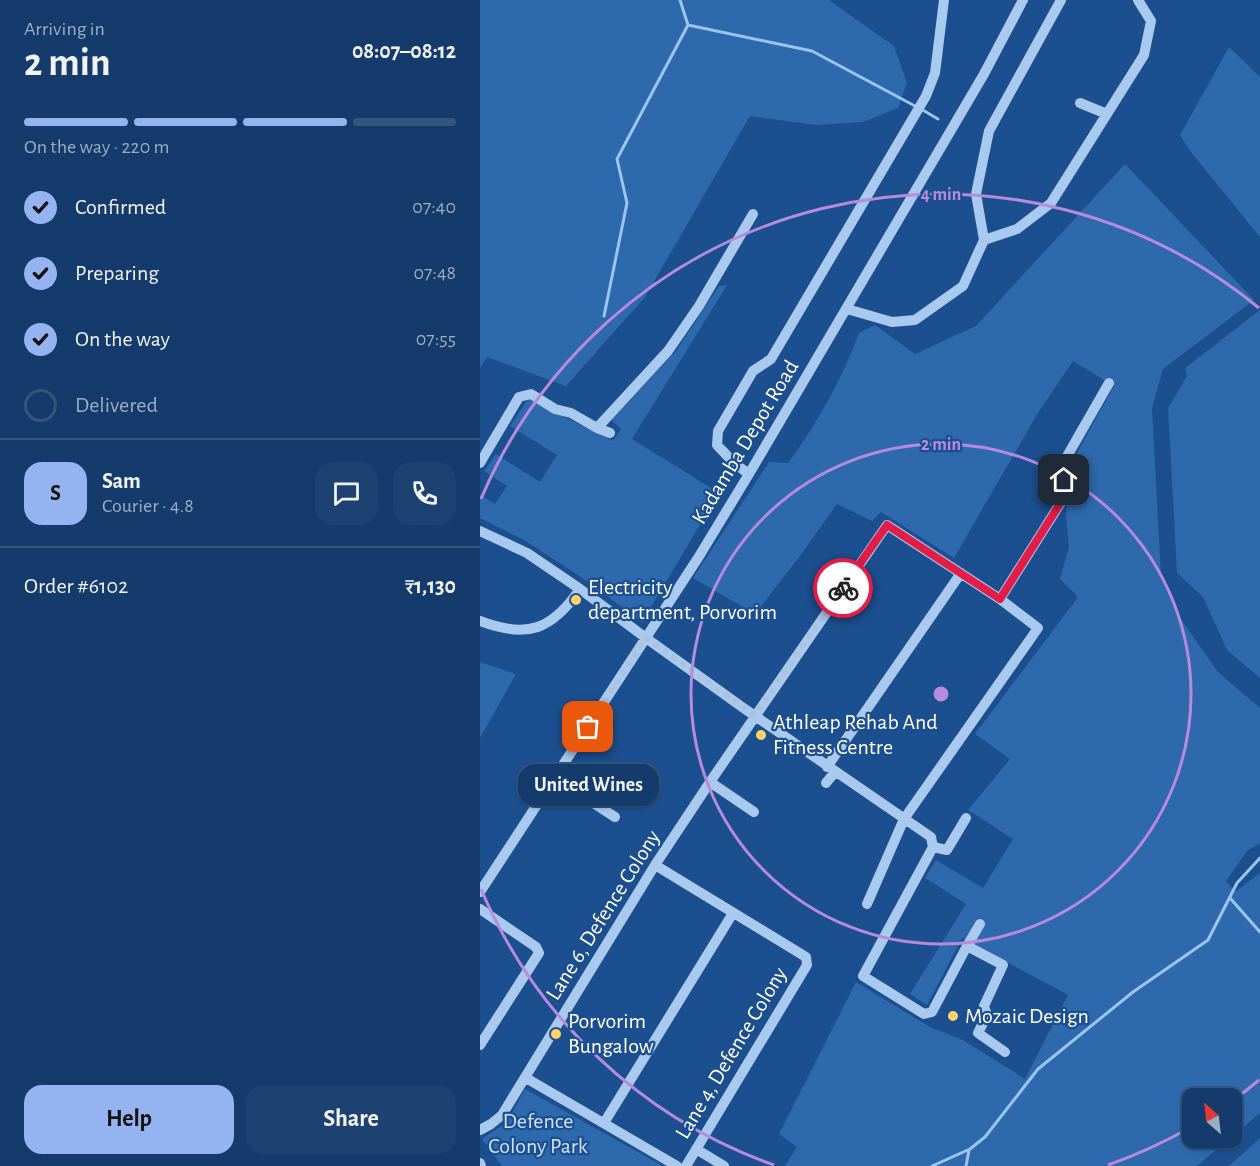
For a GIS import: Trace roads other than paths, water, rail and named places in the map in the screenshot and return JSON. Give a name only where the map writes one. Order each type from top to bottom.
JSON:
[{"type":"street","points":[[749,474],[734,463],[717,445],[718,431],[753,371],[771,359],[926,96],[935,73],[944,0]]},
{"type":"street","name":"Kadamba Depot Road","points":[[480,892],[646,638],[749,474],[984,74],[1023,0]]},
{"type":"street","points":[[847,309],[892,322],[915,320],[963,286],[984,240],[976,194],[989,131],[1061,0]]},
{"type":"street","points":[[984,240],[1017,229],[1051,203],[1144,55],[1151,21],[1138,0]]},
{"type":"street","points":[[1080,102],[1107,114]]},
{"type":"street","points":[[597,428],[668,351],[699,306],[753,214]]},
{"type":"street","points":[[1000,599],[1063,499],[1062,465],[1109,383]]},
{"type":"street","points":[[480,463],[519,397],[531,394],[555,409],[571,413],[610,433]]},
{"type":"street","name":"Lane 6, Defence Colony","points":[[480,1130],[502,1115],[655,865],[754,715],[887,525],[961,573]]},
{"type":"street","points":[[480,531],[527,553],[754,715],[931,837],[933,847],[863,976],[924,1014],[932,1012],[980,924]]},
{"type":"street","points":[[826,783],[831,769],[961,573],[1038,628],[904,819],[867,904]]},
{"type":"street","points":[[480,621],[498,628],[514,630],[543,626],[561,612],[580,589]]},
{"type":"street","points":[[555,778],[615,817]]},
{"type":"street","points":[[710,782],[754,812]]},
{"type":"street","points":[[933,847],[947,850],[966,818]]},
{"type":"street","name":"Lane 4, Defence Colony","points":[[655,865],[806,957],[807,965],[686,1166]]},
{"type":"street","points":[[480,909],[536,947],[538,954],[480,1045]]},
{"type":"street","points":[[604,1123],[734,913]]},
{"type":"street","points":[[967,946],[1003,965],[984,1006],[987,1015],[978,1033],[1005,1052]]},
{"type":"street","points":[[526,1078],[677,1166]]},
{"type":"street","points":[[696,1149],[724,1166]]},
{"type":"waterway","points":[[604,316],[627,203],[617,159],[688,25],[680,0]]},
{"type":"waterway","points":[[688,25],[812,51],[915,106]]},
{"type":"waterway","points":[[921,109],[938,119]]},
{"type":"waterway","points":[[932,1166],[970,1149],[985,1137],[1038,1069],[1133,992],[1208,940],[1237,883],[1260,858]]},
{"type":"waterway","points":[[1230,898],[1260,932]]},
{"type":"waterway","points":[[966,1166],[969,1150]]},
{"type":"place","name":"Electricity department, Porvorim","points":[[576,600]]},
{"type":"place","name":"United Wines","points":[[588,727]]},
{"type":"place","name":"Athleap Rehab And Fitness Centre","points":[[761,735]]},
{"type":"place","name":"Mozaic Design","points":[[953,1016]]},
{"type":"place","name":"Porvorim Bungalow","points":[[556,1034]]},
{"type":"park label","name":"Defence Colony Park","points":[[538,1134]]}]
